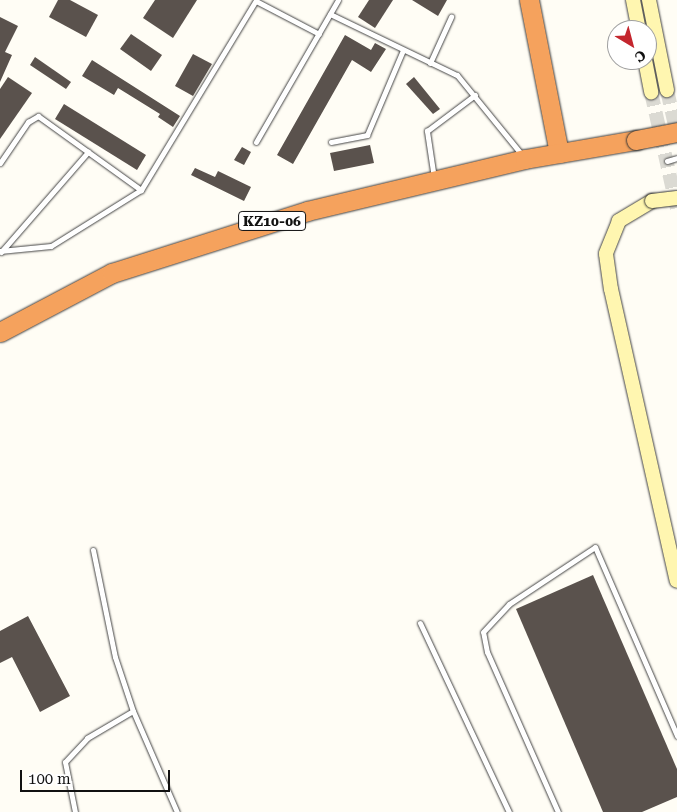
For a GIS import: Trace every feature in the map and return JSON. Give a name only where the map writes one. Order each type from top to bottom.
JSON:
[{"type":"highway","points":[[529,0],[559,153]]},
{"type":"highway","name":"KZ10-06","points":[[0,332],[97,280],[160,256],[307,211],[525,159],[677,132]]},
{"type":"main road","points":[[633,0],[637,20]]},
{"type":"main road","points":[[649,0],[667,90]]},
{"type":"main road","points":[[647,70],[652,92]]},
{"type":"main road","points":[[677,198],[652,202],[620,221],[606,254],[611,289],[677,581]]},
{"type":"lane","points":[[1,251],[51,246],[141,190],[256,0],[319,34]]},
{"type":"lane","points":[[256,142],[338,0]]},
{"type":"lane","points":[[330,14],[457,75],[525,159]]},
{"type":"lane","points":[[430,62],[451,17]]},
{"type":"lane","points":[[331,142],[366,135],[403,50]]},
{"type":"lane","points":[[435,182],[427,131],[475,95]]},
{"type":"lane","points":[[0,163],[28,122],[38,116],[141,190]]},
{"type":"lane","points":[[1,251],[88,152]]},
{"type":"lane","points":[[666,161],[677,158]]},
{"type":"lane","points":[[558,812],[487,652],[483,632],[508,604],[595,547],[677,736]]},
{"type":"lane","points":[[93,550],[115,657],[133,711],[177,812]]},
{"type":"lane","points":[[420,623],[509,812]]},
{"type":"lane","points":[[75,812],[65,762],[87,738],[133,711]]},
{"type":"building","points":[[58,0],[70,0],[98,15],[86,37],[49,17]]},
{"type":"building","points":[[155,0],[197,0],[173,38],[143,18]]},
{"type":"building","points":[[369,0],[393,0],[375,28],[358,17]]},
{"type":"building","points":[[412,0],[447,0],[438,16]]},
{"type":"building","points":[[0,17],[18,26],[5,52],[12,55],[0,82]]},
{"type":"building","points":[[131,34],[162,55],[151,71],[120,49]]},
{"type":"building","points":[[345,35],[371,50],[375,43],[386,49],[371,72],[352,60],[293,164],[277,155]]},
{"type":"building","points":[[193,54],[212,64],[193,96],[175,86]]},
{"type":"building","points":[[35,57],[71,82],[66,89],[30,65]]},
{"type":"building","points":[[92,60],[180,116],[173,127],[158,117],[160,114],[118,88],[114,95],[82,76]]},
{"type":"building","points":[[8,77],[32,93],[0,139],[0,89]]},
{"type":"building","points":[[414,77],[440,109],[433,114],[406,84]]},
{"type":"building","points":[[64,104],[146,155],[137,170],[55,119]]},
{"type":"building","points":[[370,145],[374,163],[334,171],[330,153]]},
{"type":"building","points":[[242,147],[251,152],[244,165],[234,160]]},
{"type":"building","points":[[195,168],[215,177],[218,171],[251,187],[244,201],[191,175]]},
{"type":"building","points":[[593,575],[677,769],[677,797],[642,812],[603,812],[516,609]]},
{"type":"building","points":[[28,616],[70,696],[40,712],[12,657],[0,663],[0,631]]},
{"type":"tunnel","points":[[667,90],[677,134]]},
{"type":"tunnel","points":[[651,92],[677,208]]}]
